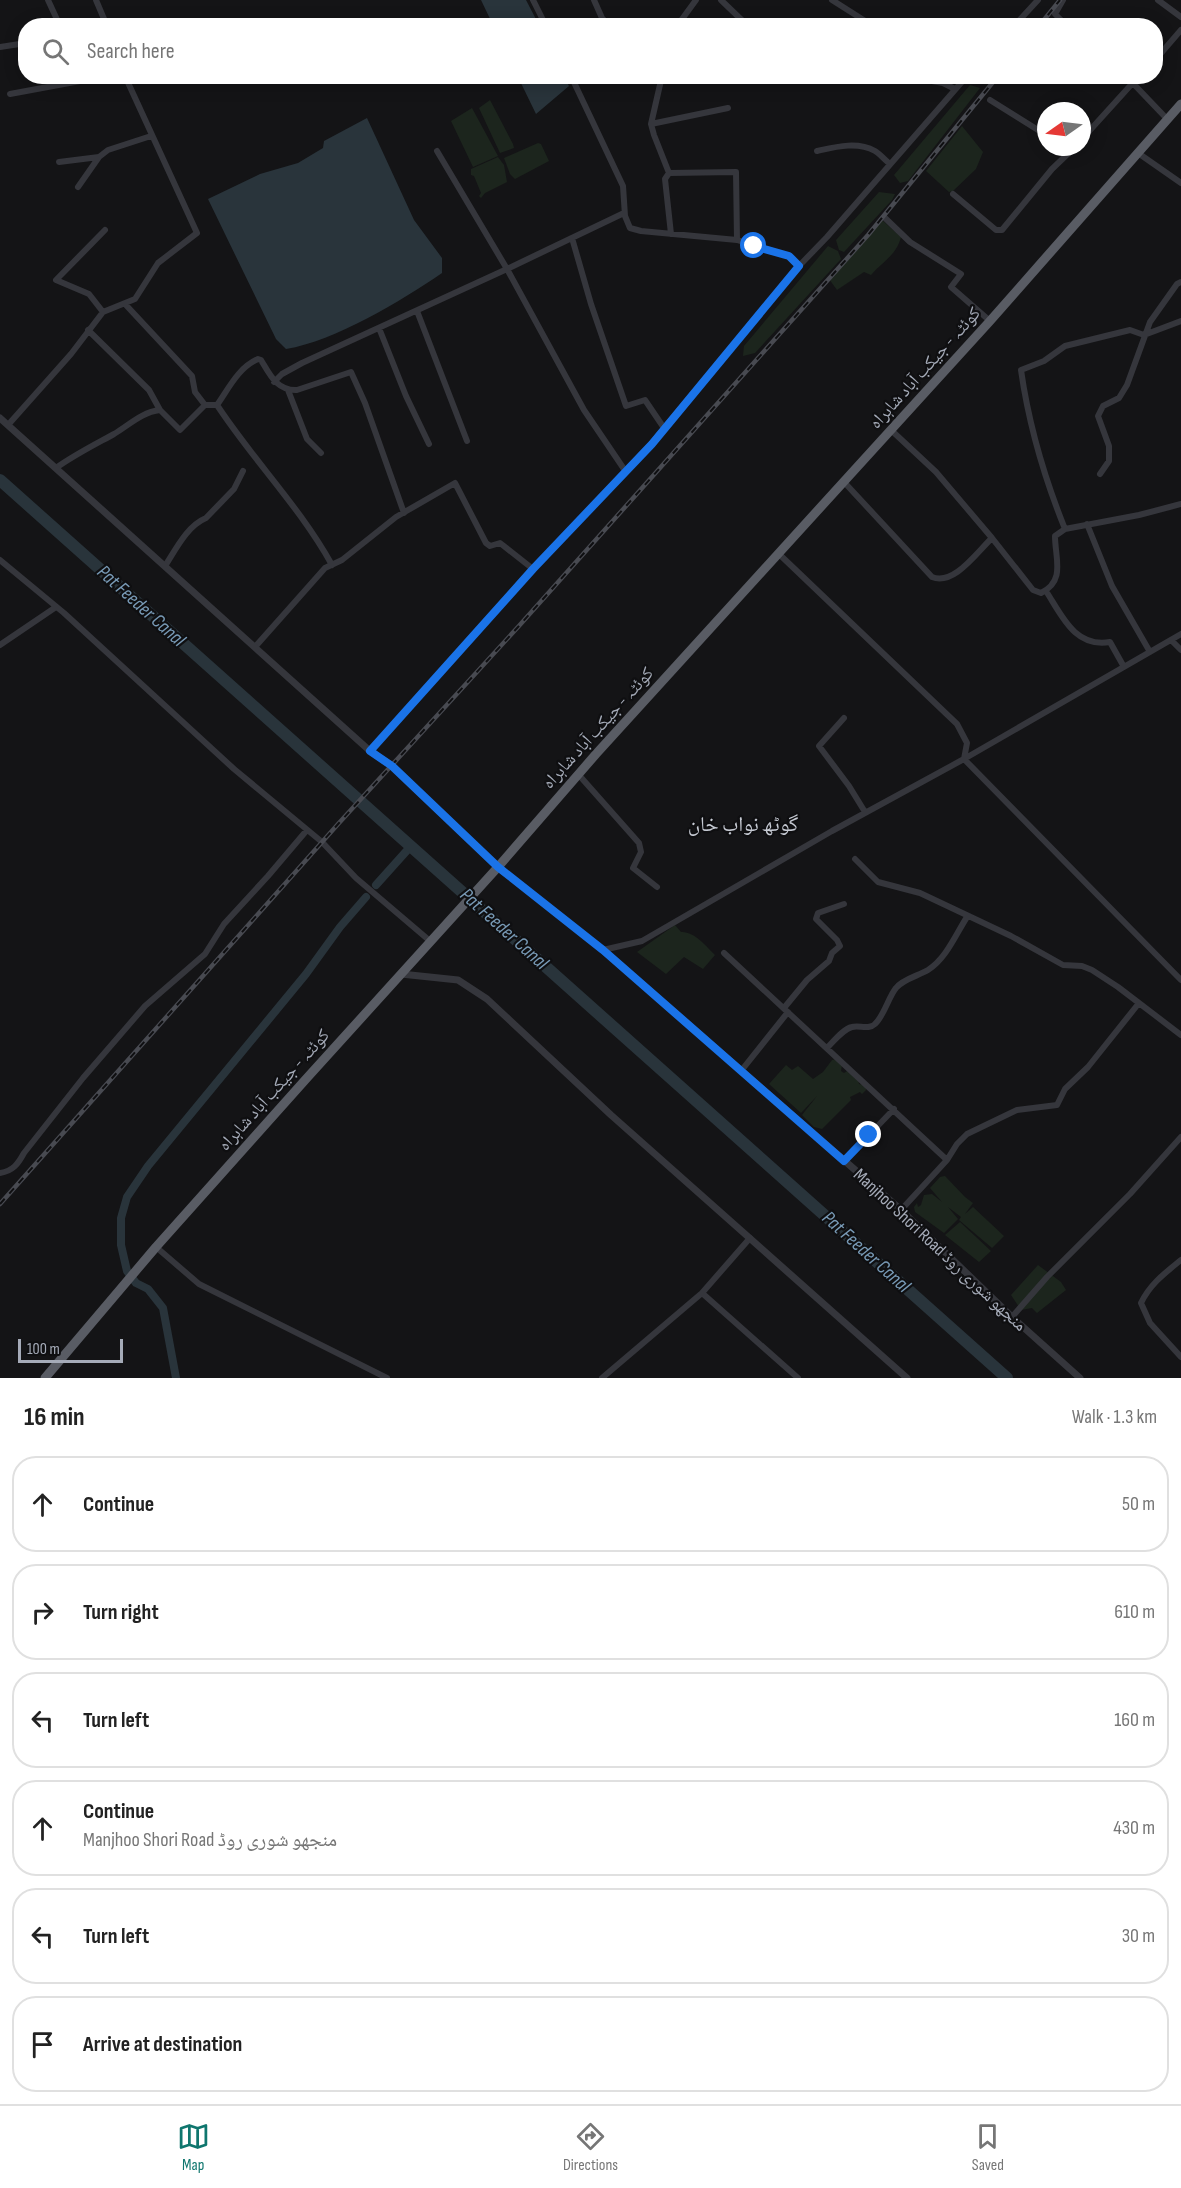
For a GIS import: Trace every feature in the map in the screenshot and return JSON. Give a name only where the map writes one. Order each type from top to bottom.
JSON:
[{"type":"highway","name":"کوئٹہ - جیکب آباد شاہراہ","points":[[45,1378],[133,1274],[498,867],[578,774],[990,321],[1181,104]]},
{"type":"street","points":[[48,0],[56,18]]},
{"type":"street","points":[[96,0],[104,18]]},
{"type":"street","points":[[533,0],[542,18]]},
{"type":"street","points":[[594,0],[602,18]]},
{"type":"street","points":[[683,18],[696,0]]},
{"type":"street","points":[[721,0],[740,18]]},
{"type":"street","points":[[832,0],[860,18]]},
{"type":"street","points":[[1021,18],[1038,0]]},
{"type":"street","points":[[1059,18],[1055,14],[1064,0]]},
{"type":"street","points":[[1158,0],[1181,17]]},
{"type":"street","points":[[1163,50],[1181,30]]},
{"type":"street","points":[[0,47],[18,44]]},
{"type":"street","points":[[10,94],[64,84]]},
{"type":"street","points":[[8,425],[71,354],[103,312],[135,299],[158,263],[197,233],[128,84]]},
{"type":"street","points":[[575,84],[623,186],[624,213],[630,228],[737,240],[789,256],[799,266]]},
{"type":"street","points":[[660,84],[651,124],[669,173]]},
{"type":"street","points":[[945,84],[955,89]]},
{"type":"street","points":[[370,751],[533,569],[626,472],[799,266],[960,84]]},
{"type":"street","points":[[1091,129],[1132,84],[1168,120]]},
{"type":"street","points":[[990,100],[1037,129]]},
{"type":"street","points":[[651,124],[728,108]]},
{"type":"street","points":[[78,187],[99,157],[108,150],[151,136]]},
{"type":"street","points":[[817,151],[839,146],[857,146],[875,151],[890,164]]},
{"type":"street","points":[[437,152],[507,269],[584,410],[626,472]]},
{"type":"street","points":[[1138,153],[1181,183]]},
{"type":"street","points":[[953,194],[996,230],[1002,230],[1064,156]]},
{"type":"street","points":[[58,162],[99,157]]},
{"type":"street","points":[[669,173],[736,171],[737,240]]},
{"type":"street","points":[[669,173],[665,179],[671,234]]},
{"type":"street","points":[[274,382],[282,374],[302,363],[624,213]]},
{"type":"street","points":[[884,217],[910,242],[962,274],[951,287],[990,321]]},
{"type":"street","points":[[103,312],[89,294],[56,280],[105,230]]},
{"type":"street","points":[[572,238],[591,304],[626,406],[645,400],[664,428]]},
{"type":"street","points":[[1100,474],[1109,461],[1109,446],[1098,416],[1103,406],[1119,398],[1127,385],[1150,322],[1177,284],[1181,282]]},
{"type":"street","points":[[125,304],[192,376],[195,392],[205,405]]},
{"type":"street","points":[[417,311],[467,441]]},
{"type":"street","points":[[1065,529],[1047,484],[1034,440],[1021,370],[1044,361],[1065,346],[1130,330],[1144,335],[1181,321]]},
{"type":"street","points":[[379,328],[405,396],[429,444]]},
{"type":"street","points":[[88,330],[149,390],[160,410],[180,430],[205,405],[217,405]]},
{"type":"street","points":[[217,405],[240,371],[258,359],[261,360],[274,382],[288,390],[297,390],[351,372],[365,403],[404,513]]},
{"type":"street","points":[[288,390],[307,439],[321,453]]},
{"type":"street","points":[[217,405],[309,529],[332,565]]},
{"type":"street","points":[[56,468],[75,454],[117,433],[133,421],[160,410]]},
{"type":"street","name":"Manjhoo Shori Road منجھو شوری روڈ","points":[[0,418],[370,751],[392,766],[498,867],[603,950],[900,1210],[1012,1317],[1080,1378]]},
{"type":"street","points":[[891,430],[936,472],[992,537],[1033,590],[1041,593],[1052,585],[1059,570],[1055,536],[1065,529],[1139,515],[1181,504]]},
{"type":"street","points":[[165,566],[185,535],[206,518],[234,489],[243,471]]},
{"type":"street","points":[[844,482],[927,572],[938,579],[950,577],[958,572],[992,537]]},
{"type":"street","points":[[255,647],[325,568],[342,560],[389,521],[455,483],[486,543],[490,546],[500,543],[533,569]]},
{"type":"street","points":[[1087,524],[1112,586],[1150,652]]},
{"type":"street","points":[[779,554],[957,724],[967,743],[964,759]]},
{"type":"street","points":[[0,560],[56,607],[234,769],[322,842],[356,878],[430,941]]},
{"type":"street","points":[[1046,591],[1068,625],[1080,637],[1097,644],[1110,642],[1124,667]]},
{"type":"street","points":[[0,645],[56,607]]},
{"type":"street","points":[[603,950],[642,941],[1181,634]]},
{"type":"street","points":[[1171,640],[1181,650]]},
{"type":"street","points":[[844,718],[819,746],[865,812]]},
{"type":"street","points":[[964,759],[1181,980]]},
{"type":"street","points":[[578,774],[639,843],[641,852],[633,867],[657,887]]},
{"type":"street","points":[[0,1173],[8,1172],[18,1165],[24,1153],[83,1078],[145,1006],[205,954],[224,924],[307,830]]},
{"type":"street","points":[[855,860],[878,882],[920,894],[1011,936],[1063,965],[1082,966],[1092,970],[1139,1002],[1181,1035]]},
{"type":"street","points":[[741,1071],[807,981],[829,961],[832,953],[840,946],[816,919],[818,913],[844,904]]},
{"type":"street","points":[[827,1048],[854,1026],[874,1025],[888,1005],[894,989],[929,970],[940,960],[967,917]]},
{"type":"street","points":[[724,953],[947,1160]]},
{"type":"street","points":[[401,974],[458,980],[487,999],[611,1115],[907,1378]]},
{"type":"street","points":[[900,1210],[968,1134],[1017,1110],[1057,1104],[1065,1089],[1088,1067],[1139,1002]]},
{"type":"street","points":[[844,1161],[894,1109]]},
{"type":"street","points":[[1012,1317],[1047,1276],[1130,1194],[1181,1137]]},
{"type":"street","points":[[602,1378],[702,1293],[750,1238]]},
{"type":"street","points":[[156,1248],[199,1284],[387,1378]]},
{"type":"street","points":[[1181,1260],[1161,1275],[1141,1303],[1150,1323],[1181,1357]]},
{"type":"street","points":[[702,1293],[798,1378]]},
{"type":"shaded area","points":[[481,0],[526,0],[535,18],[490,18]]},
{"type":"shaded area","points":[[521,84],[568,84],[569,86],[536,114]]},
{"type":"shaded area","points":[[970,85],[980,88],[908,181],[900,183],[894,175]]},
{"type":"shaded area","points":[[490,100],[514,148],[500,153],[479,108]]},
{"type":"shaded area","points":[[472,108],[498,156],[473,167],[451,121]]},
{"type":"shaded area","points":[[367,118],[414,220],[442,258],[442,273],[407,296],[346,329],[305,345],[286,349],[276,339],[208,199],[260,174],[298,163],[323,148],[324,141]]},
{"type":"shaded area","points":[[962,126],[983,152],[976,169],[953,191],[949,192],[926,171]]},
{"type":"shaded area","points":[[538,143],[541,144],[549,161],[515,179],[510,174],[504,158]]},
{"type":"shaded area","points":[[498,157],[504,165],[507,182],[485,193],[481,198],[474,176],[471,175],[471,169]]},
{"type":"shaded area","points":[[879,192],[895,194],[844,252],[839,250],[836,240]]},
{"type":"shaded area","points":[[882,220],[901,237],[896,249],[871,275],[864,272],[837,290],[829,279]]},
{"type":"shaded area","points":[[828,246],[838,251],[841,259],[755,353],[743,356],[744,346]]},
{"type":"shaded area","points":[[675,925],[681,932],[691,934],[700,940],[715,955],[703,969],[684,957],[666,974],[637,952]]},
{"type":"shaded area","points":[[837,1059],[842,1065],[841,1071],[844,1073],[847,1071],[858,1078],[859,1084],[865,1085],[866,1090],[862,1094],[860,1092],[850,1097],[851,1100],[822,1129],[814,1127],[802,1115],[817,1096],[801,1113],[769,1084],[786,1065],[792,1070],[798,1066],[813,1079],[823,1072],[832,1060]]},
{"type":"shaded area","points":[[945,1176],[973,1203],[965,1214],[973,1207],[1004,1236],[992,1248],[959,1220],[961,1217],[948,1207],[958,1219],[944,1233],[915,1212],[914,1207],[917,1203],[918,1207],[921,1205],[924,1195],[932,1194],[942,1202],[930,1188],[940,1177]]},
{"type":"shaded area","points":[[960,1222],[991,1251],[979,1262],[945,1235]]},
{"type":"shaded area","points":[[1038,1265],[1061,1282],[1066,1290],[1037,1313],[1032,1308],[1021,1310],[1011,1295]]},
{"type":"waterway","name":"Pat Feeder Canal","points":[[0,480],[1007,1378]]},
{"type":"waterway","points":[[376,885],[411,846]]},
{"type":"waterway","points":[[176,1378],[163,1308],[148,1289],[136,1283],[127,1271],[121,1245],[121,1218],[127,1197],[148,1166],[306,974],[340,927],[366,897]]},
{"type":"railway","points":[[1045,18],[1060,0]]},
{"type":"railway","points":[[0,1204],[868,235],[991,84]]},
{"type":"district","name":"گوٹھ نواب خان","points":[[743,824]]},
{"type":"route","points":[[754,246],[789,256],[799,266],[652,444],[533,569],[370,751],[392,766],[498,867],[603,950],[844,1161],[869,1135]]}]
